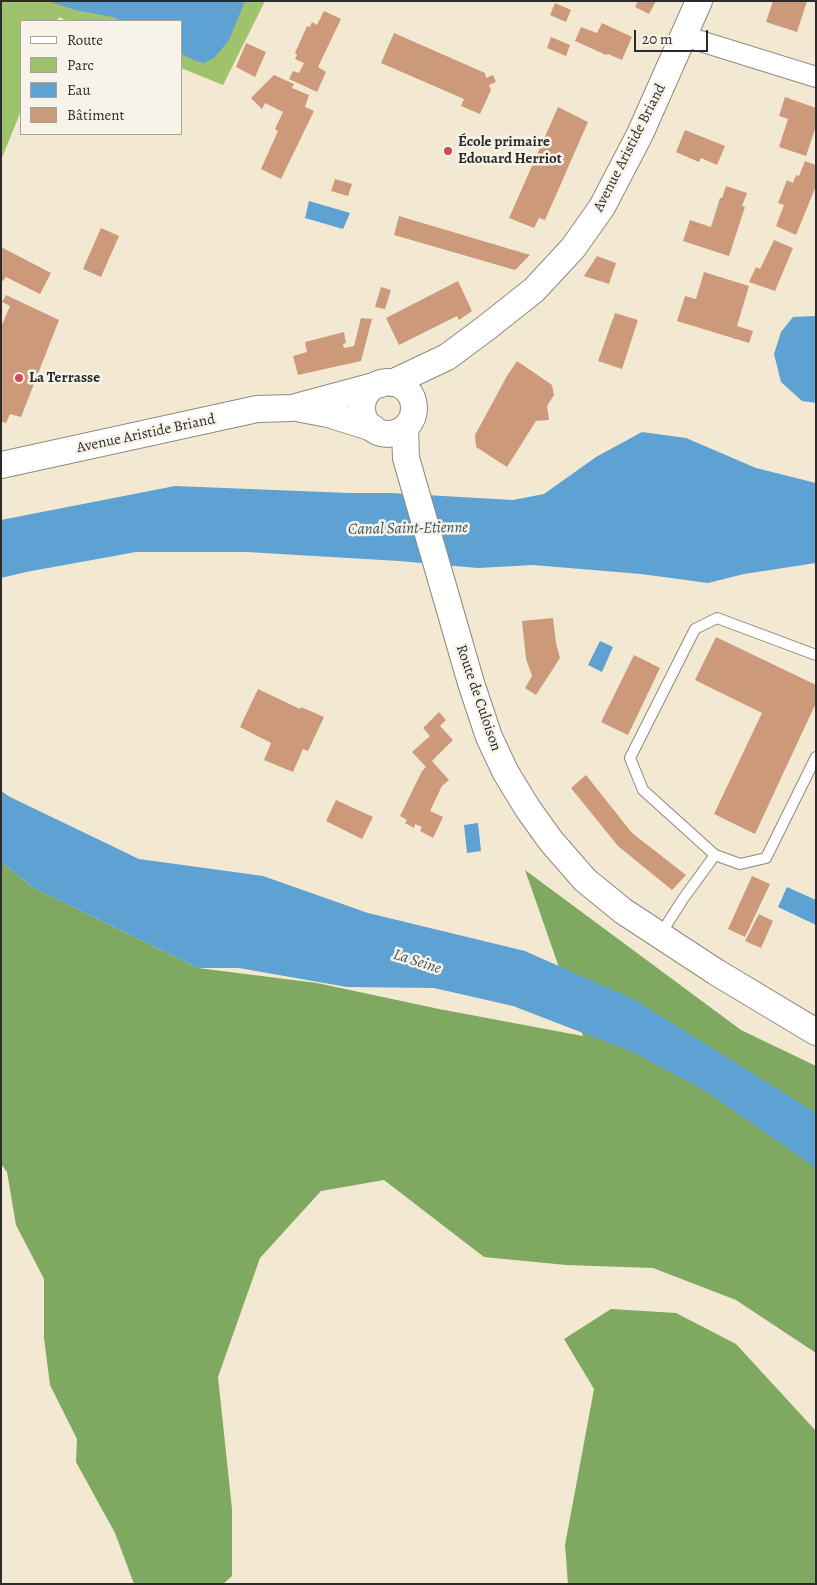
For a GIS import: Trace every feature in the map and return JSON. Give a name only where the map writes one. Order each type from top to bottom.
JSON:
[{"type":"street","name":"Avenue Aristide Briand","points":[[386,430],[364,417],[364,402],[372,388],[447,356],[534,290],[574,248],[602,207],[640,134],[699,1]]},
{"type":"street","points":[[684,36],[816,77]]},
{"type":"street","name":"Avenue Aristide Briand","points":[[1,465],[257,409],[292,408],[328,414],[386,430],[412,417],[413,401],[447,356]]},
{"type":"street","name":"Avenue Aristide Briand","points":[[292,408],[386,383]]},
{"type":"street","points":[[386,383],[406,390],[413,401]]},
{"type":"street","name":"Route de Culoison","points":[[386,430],[408,463],[470,683],[489,737],[506,773],[528,809],[551,841],[585,880],[623,911],[716,972],[816,1032]]},
{"type":"lane","points":[[816,655],[717,618],[695,629],[630,758],[643,790],[715,855],[740,864],[766,858],[816,757]]},
{"type":"lane","points":[[660,936],[683,899],[715,855]]},
{"type":"green space","points":[[1,1],[265,1],[223,85],[182,68],[182,20],[66,20],[59,17],[58,20],[20,20],[20,113],[1,160]]},
{"type":"green space","points":[[1,862],[34,888],[198,968],[317,983],[439,1009],[583,1036],[525,870],[741,1030],[816,1066],[816,1353],[736,1300],[653,1268],[566,1265],[484,1257],[384,1180],[321,1191],[260,1258],[218,1377],[232,1509],[232,1576],[223,1584],[134,1584],[115,1533],[76,1462],[77,1439],[50,1385],[44,1338],[44,1279],[16,1225],[7,1172],[1,1164]]},
{"type":"green space","points":[[611,1309],[676,1313],[736,1344],[816,1431],[816,1584],[568,1584],[565,1545],[594,1389],[564,1339]]},
{"type":"water","points":[[48,1],[245,1],[229,40],[214,58],[204,63],[182,54],[182,20],[120,20],[75,10]]},
{"type":"water","points":[[309,201],[350,213],[343,229],[305,218]]},
{"type":"water","points":[[816,316],[816,403],[802,401],[781,382],[774,354],[781,332],[793,317]]},
{"type":"water","name":"Canal Saint-Etienne","points":[[642,432],[686,438],[756,468],[816,483],[816,563],[744,574],[708,583],[641,574],[533,565],[478,568],[399,561],[247,552],[136,552],[1,578],[1,520],[175,486],[391,493],[513,500],[544,494],[596,457]]},
{"type":"water","points":[[600,641],[613,647],[602,672],[588,665]]},
{"type":"water","name":"La Seine","points":[[1,791],[139,859],[263,876],[368,913],[525,951],[635,1000],[816,1113],[816,1168],[705,1091],[635,1053],[513,1006],[434,988],[347,987],[239,968],[198,968],[34,888],[1,862]]},
{"type":"water","points":[[478,823],[481,851],[467,853],[464,825]]},
{"type":"water","points":[[787,887],[816,900],[816,925],[778,907]]},
{"type":"building","points":[[638,1],[656,1],[649,14],[635,7]]},
{"type":"building","points":[[773,1],[807,1],[797,32],[766,22]]},
{"type":"building","points":[[555,3],[571,10],[566,22],[550,15]]},
{"type":"building","points":[[324,11],[341,19],[318,67],[326,72],[317,92],[289,79],[293,71],[299,73],[304,63],[295,59],[297,55],[295,53],[307,26],[310,27],[312,22],[317,25]]},
{"type":"building","points":[[602,23],[632,37],[622,60],[575,41],[581,27],[597,33]]},
{"type":"building","points":[[394,33],[485,73],[486,78],[493,75],[496,82],[489,85],[491,90],[480,114],[461,106],[464,99],[381,63]]},
{"type":"building","points":[[551,37],[570,45],[566,56],[547,48]]},
{"type":"building","points":[[246,43],[266,52],[255,77],[236,67]]},
{"type":"building","points":[[274,75],[294,84],[292,88],[309,95],[305,107],[314,111],[281,179],[261,169],[278,131],[275,129],[283,112],[265,103],[262,109],[251,98]]},
{"type":"building","points":[[785,97],[816,108],[816,126],[806,156],[779,147],[788,119],[779,116]]},
{"type":"building","points":[[558,107],[588,122],[545,220],[539,218],[534,228],[509,218]]},
{"type":"building","points":[[685,130],[725,146],[717,165],[701,158],[699,162],[676,152]]},
{"type":"building","points":[[805,161],[816,165],[816,186],[796,235],[776,226],[784,205],[778,203],[787,180],[793,183],[796,175],[799,176]]},
{"type":"building","points":[[335,179],[352,184],[348,196],[331,191]]},
{"type":"building","points":[[726,186],[747,193],[742,206],[745,207],[729,256],[683,241],[690,220],[711,227],[720,198],[722,198]]},
{"type":"building","points":[[399,216],[530,255],[515,270],[394,235]]},
{"type":"building","points":[[101,228],[119,236],[101,277],[83,269]]},
{"type":"building","points":[[774,240],[793,248],[775,291],[749,282],[756,267],[760,269]]},
{"type":"building","points":[[1,247],[51,273],[40,294],[6,277],[3,281],[1,280]]},
{"type":"building","points":[[597,256],[616,263],[609,284],[584,276]]},
{"type":"building","points":[[704,272],[749,286],[737,326],[753,331],[749,343],[677,321],[685,296],[696,299]]},
{"type":"building","points":[[458,281],[472,311],[459,320],[457,316],[399,345],[386,318]]},
{"type":"building","points":[[381,287],[391,290],[385,309],[375,307]]},
{"type":"building","name":"La Terrasse","points":[[6,295],[59,320],[21,417],[10,414],[6,423],[1,421],[1,327],[10,306],[2,302]]},
{"type":"building","points":[[615,313],[638,320],[622,369],[598,361]]},
{"type":"building","points":[[361,318],[372,319],[361,361],[298,375],[293,356],[307,352],[305,342],[344,332],[346,343],[343,344],[344,348],[354,346]]},
{"type":"building","points":[[517,361],[552,385],[554,395],[547,406],[549,420],[536,421],[507,467],[476,447],[475,435]]},
{"type":"building","points":[[553,618],[560,658],[536,695],[525,688],[532,676],[526,659],[522,621]]},
{"type":"building","points":[[716,637],[816,685],[816,703],[755,834],[714,814],[762,713],[695,680]]},
{"type":"building","points":[[634,655],[660,668],[628,735],[601,722]]},
{"type":"building","points":[[258,689],[300,709],[301,707],[324,717],[308,751],[303,749],[293,772],[264,760],[271,743],[240,727]]},
{"type":"building","points":[[439,712],[446,720],[440,726],[453,740],[432,761],[449,780],[442,786],[430,811],[443,817],[433,838],[420,831],[422,827],[415,824],[414,828],[405,823],[407,820],[400,816],[422,771],[426,767],[412,752],[430,736],[423,728]]},
{"type":"building","points":[[586,775],[632,833],[686,875],[672,890],[618,846],[571,788]]},
{"type":"building","points":[[336,800],[373,817],[362,839],[326,821]]},
{"type":"building","points":[[752,876],[770,884],[745,937],[728,929]]},
{"type":"building","points":[[759,914],[773,921],[761,948],[745,941]]},
{"type":"place","name":"École primaire Edouard Herriot","points":[[448,151]]},
{"type":"place","name":"La Terrasse","points":[[19,378]]}]
